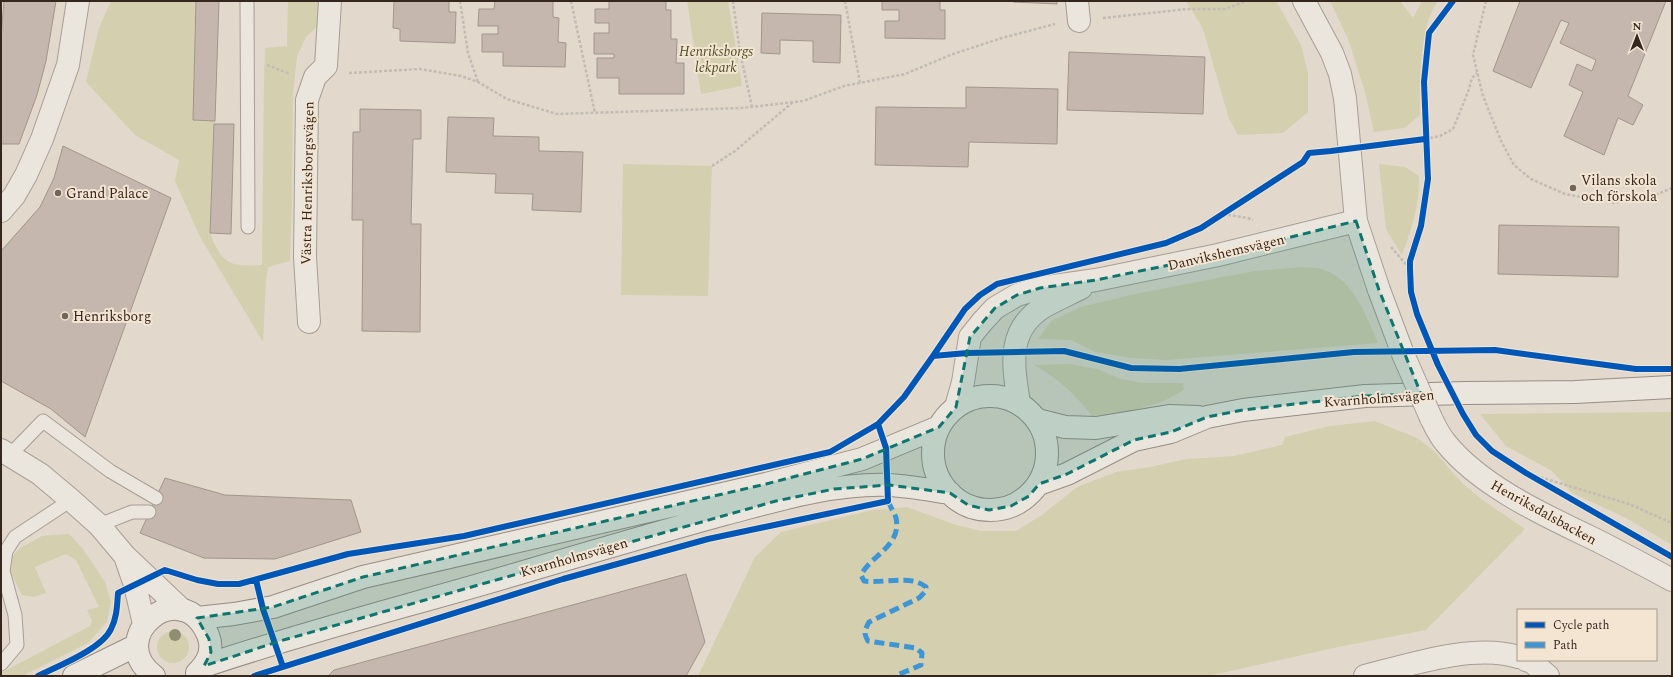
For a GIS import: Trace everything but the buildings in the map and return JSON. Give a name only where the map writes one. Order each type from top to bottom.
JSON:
[{"type":"street","points":[[1,211],[14,196],[26,175],[42,139],[68,65],[78,1]]},
{"type":"street","name":"Västra Henriksborgsvägen","points":[[309,322],[305,258],[307,100],[315,77],[326,66],[330,1]]},
{"type":"street","points":[[1304,1],[1332,53],[1340,74],[1346,98],[1356,221]]},
{"type":"street","name":"Danvikshemsvägen","points":[[956,407],[963,382],[970,337],[995,308],[1017,296],[1040,288],[1096,280],[1218,255],[1356,221]]},
{"type":"street","name":"Henriksdalsbacken","points":[[1356,221],[1379,290],[1403,354],[1431,418],[1444,441],[1463,461],[1489,482],[1545,515],[1628,556],[1672,580]]},
{"type":"street","name":"Danvikshemsvägen","points":[[1019,403],[1013,352],[1018,333],[1025,322],[1043,307],[1096,280]]},
{"type":"street","name":"Kvarnholmsvägen","points":[[1039,484],[1067,474],[1134,440],[1171,432],[1207,417],[1243,410],[1365,396],[1575,392],[1672,387]]},
{"type":"street","name":"Kvarnholmsvägen","points":[[1000,396],[1019,403],[1037,420],[1046,440],[1048,455],[1044,474],[1039,484],[1028,496],[1011,506],[989,510],[968,505],[950,493],[940,480],[934,463],[933,445],[940,427],[946,416],[956,407],[979,397],[1000,396]]},
{"type":"street","name":"Kvarnholmsvägen","points":[[1037,420],[1065,427],[1096,428],[1170,416],[1207,417]]},
{"type":"street","name":"Kvarnholmsvägen","points":[[144,624],[153,614],[167,609],[190,614],[234,614],[273,607],[363,576],[766,484],[862,458],[940,427]]},
{"type":"street","points":[[5,452],[40,474],[71,500],[99,525],[125,556],[204,626],[209,639],[211,652],[199,671]]},
{"type":"street","name":"Kvarnholmsvägen","points":[[199,671],[280,641],[776,500],[834,490],[889,485],[950,493]]},
{"type":"street","points":[[125,556],[136,585],[144,624],[137,645],[140,660],[147,671],[154,676]]},
{"type":"street","points":[[74,676],[137,645]]},
{"type":"street","points":[[1365,676],[1438,658],[1467,654],[1492,653],[1517,657]]},
{"type":"street","points":[[1529,661],[1548,676]]},
{"type":"lane","points":[[247,1],[246,56],[248,226]]},
{"type":"lane","points":[[5,452],[43,421],[110,471],[156,498]]},
{"type":"lane","points":[[1,664],[17,645],[15,615],[3,571],[6,551],[15,537],[71,500]]},
{"type":"lane","points":[[99,525],[132,512],[149,512]]},
{"type":"path","points":[[460,1],[468,53],[478,82]]},
{"type":"path","points":[[571,1],[595,112]]},
{"type":"path","points":[[733,1],[740,52],[752,107]]},
{"type":"path","points":[[845,1],[860,83]]},
{"type":"path","points":[[246,56],[291,74],[315,77],[362,71],[420,69],[461,76],[478,82],[507,99],[558,114],[752,107],[803,101],[844,86],[905,74],[954,54],[1050,24],[1078,11],[1225,9],[1246,1]]},
{"type":"path","points":[[1486,1],[1473,55],[1483,96],[1502,143],[1514,165],[1531,179],[1565,194],[1614,203],[1653,196],[1672,188]]},
{"type":"path","points":[[1418,140],[1440,136],[1453,129],[1472,78],[1477,72]]},
{"type":"path","points":[[712,166],[735,151],[793,102]]},
{"type":"path","points":[[1425,132],[1426,147]]},
{"type":"path","points":[[1217,218],[1229,210]]},
{"type":"path","points":[[1410,261],[1410,271]]},
{"type":"path","points":[[1523,471],[1552,487]]},
{"type":"path","points":[[1523,471],[1629,504],[1672,523]]},
{"type":"highlighted area","points":[[1356,221],[1379,290],[1421,394],[1365,396],[1243,410],[1207,417],[1171,432],[1134,440],[1067,474],[1039,484],[1029,496],[1011,506],[989,510],[968,505],[950,493],[889,485],[834,489],[776,501],[280,641],[204,666],[211,652],[209,639],[197,618],[273,607],[363,577],[766,484],[862,459],[939,427],[956,407],[970,337],[995,308],[1017,295],[1040,288],[1096,280],[1218,255]]},
{"type":"green space","points":[[111,1],[196,1],[193,120],[215,121],[210,233],[219,251],[228,261],[234,264],[242,265],[262,265],[265,48],[287,46],[288,1],[322,1],[322,22],[306,37],[297,56],[293,94],[290,261],[268,267],[263,342],[200,237],[175,181],[179,160],[135,135],[86,82],[99,28]]},
{"type":"green space","name":"Henriksborgs lekpark","points":[[687,1],[728,1],[742,86],[701,94]]},
{"type":"green space","points":[[1186,1],[1276,1],[1301,45],[1308,73],[1308,112],[1283,133],[1238,135],[1229,119],[1203,29]]},
{"type":"green space","points":[[1330,1],[1400,1],[1413,18],[1422,1],[1438,1],[1427,25],[1424,40],[1421,72],[1420,115],[1404,128],[1374,132],[1365,92],[1348,39]]},
{"type":"green space","points":[[623,164],[712,166],[708,296],[621,295]]},
{"type":"green space","points":[[1379,164],[1405,167],[1419,176],[1417,207],[1402,255],[1386,229]]},
{"type":"green space","points":[[1301,267],[1322,269],[1343,281],[1358,300],[1378,343],[1167,360],[1132,358],[1095,352],[1071,340],[1038,339],[1051,321],[1081,307],[1130,295],[1254,271]]},
{"type":"green space","points":[[1070,364],[1097,369],[1121,379],[1143,383],[1183,383],[1184,390],[1162,402],[1127,412],[1092,416],[1066,388],[1034,365]]},
{"type":"green space","points":[[1672,412],[1672,545],[1626,518],[1572,493],[1552,471],[1506,446],[1480,414]]},
{"type":"green space","points":[[1375,421],[1417,438],[1434,451],[1463,484],[1484,501],[1525,529],[1426,630],[1338,647],[1208,676],[698,676],[755,557],[781,532],[873,510],[907,507],[953,524],[981,531],[1016,531],[1042,515],[1077,487],[1116,472],[1150,467],[1187,459],[1234,456],[1282,445],[1285,437],[1330,426]]},
{"type":"green space","points":[[69,534],[83,549],[105,582],[111,602],[107,622],[88,643],[22,676],[1,676],[1,673],[90,626],[92,621],[87,610],[99,607],[76,560],[66,554],[35,567],[46,593],[34,597],[22,595],[11,573],[12,556],[20,548],[42,536]]},
{"type":"green space","points":[[173,631],[184,636],[189,647],[184,658],[173,663],[162,658],[157,647],[162,636]]},
{"type":"marked path","points":[[888,501],[895,514],[897,528],[890,543],[861,575],[864,581],[905,580],[920,583],[926,587],[925,592],[919,598],[869,622],[866,629],[865,636],[868,641],[916,648],[922,653],[921,665],[895,676]]},
{"type":"cycle path","points":[[1453,1],[1429,33],[1424,82],[1428,179],[1421,226],[1410,261],[1411,292],[1417,314],[1438,365],[1463,414],[1476,435],[1492,451],[1526,473],[1672,557]]},
{"type":"cycle path","points":[[933,356],[965,309],[980,295],[997,284],[1166,243],[1201,228],[1303,162],[1309,153],[1425,139]]},
{"type":"cycle path","points":[[38,676],[68,662],[99,643],[106,636],[113,625],[118,593],[165,570],[197,580],[218,584],[239,584],[348,554],[464,536],[830,452],[878,424],[904,397],[933,356],[967,353],[1064,351],[1131,368],[1179,369],[1354,352],[1495,350],[1636,369],[1672,369]]},
{"type":"cycle path","points":[[254,676],[563,579],[708,539],[888,501],[886,448],[878,424]]},
{"type":"cycle path","points":[[256,580],[263,609],[283,667]]},
{"type":"place","name":"Vilans skola och förskola","points":[[1573,188]]},
{"type":"place","name":"Grand Palace","points":[[58,193]]},
{"type":"place","name":"Henriksborg","points":[[65,316]]}]
